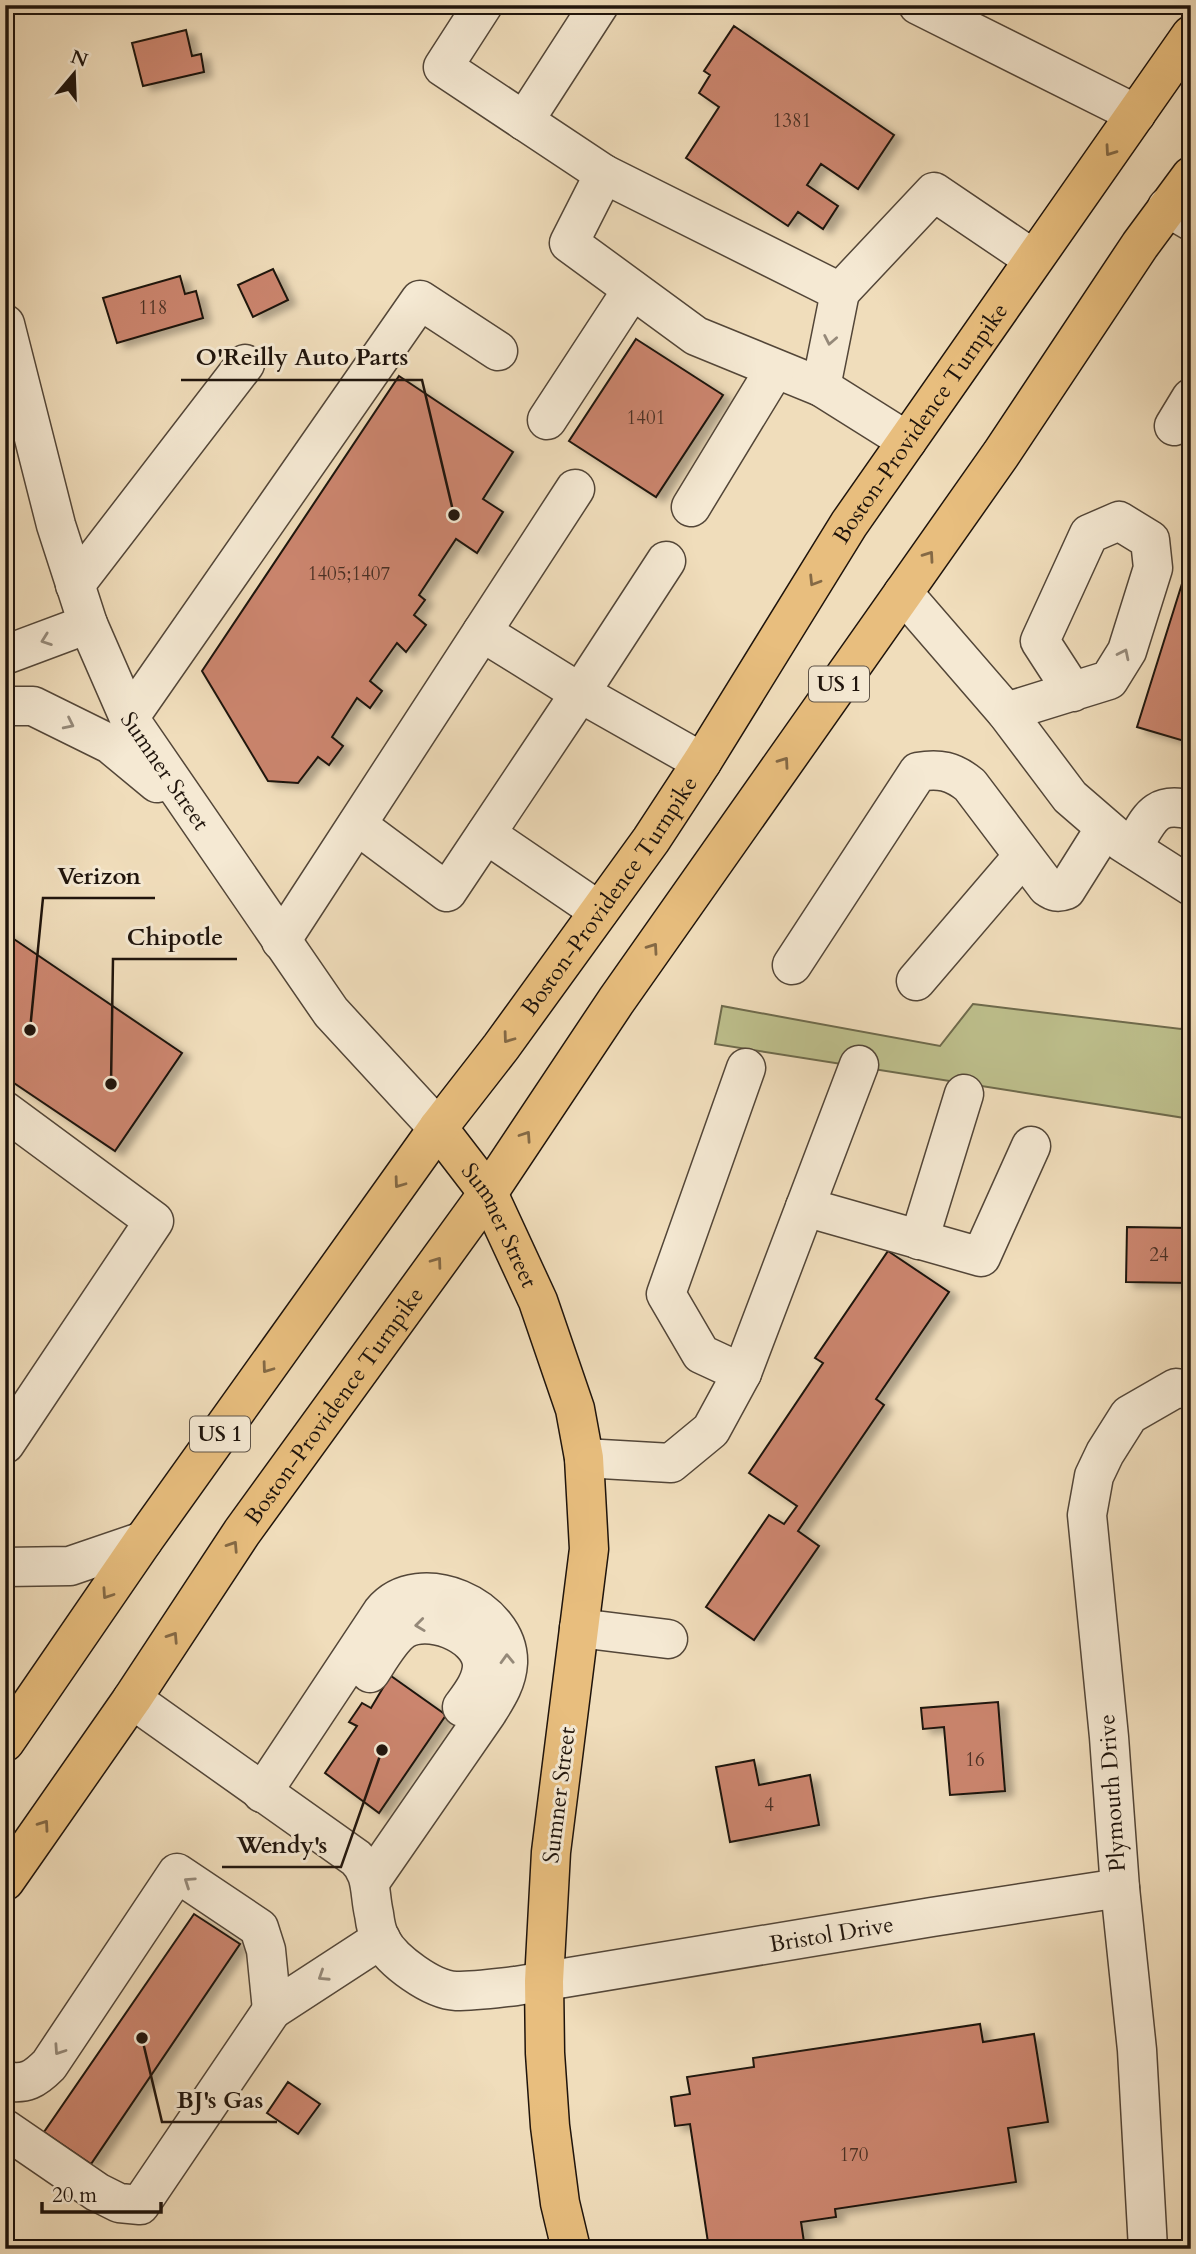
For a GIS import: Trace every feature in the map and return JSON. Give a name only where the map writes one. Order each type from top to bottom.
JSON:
[{"type":"main road","name":"Boston-Providence Turnpike","points":[[5,1742],[143,1541],[438,1128],[501,1047],[651,840],[849,524],[1191,35]]},
{"type":"main road","name":"Boston-Providence Turnpike","points":[[5,1881],[132,1699],[242,1532],[488,1193],[616,1001],[1001,454],[1140,245],[1179,214],[1191,176]]},
{"type":"main road","name":"Sumner Street","points":[[438,1128],[488,1193],[547,1322],[575,1409],[584,1458],[589,1549],[551,1852],[544,1981],[550,2126],[570,2249]]},
{"type":"street","points":[[483,5],[443,67],[604,174],[840,292]]},
{"type":"street","points":[[524,121],[599,5]]},
{"type":"street","points":[[918,5],[1136,114]]},
{"type":"street","points":[[604,174],[569,243],[696,336],[821,387],[907,441]]},
{"type":"street","points":[[821,387],[840,292],[934,192],[1033,259]]},
{"type":"street","points":[[547,420],[632,290]]},
{"type":"street","points":[[129,718],[420,300],[498,351]]},
{"type":"street","name":"Sumner Street","points":[[5,324],[56,525],[88,624],[129,718],[331,1012],[438,1128]]},
{"type":"street","points":[[75,584],[245,364]]},
{"type":"street","points":[[691,507],[775,369]]},
{"type":"street","points":[[281,941],[575,489]]},
{"type":"street","points":[[1006,712],[1073,692],[1109,680],[1127,651],[1153,568],[1150,540],[1119,521],[1089,534],[1040,641],[1073,692]]},
{"type":"street","points":[[357,825],[447,892],[666,561]]},
{"type":"street","points":[[903,593],[1006,712],[1070,797],[1118,838],[1191,886]]},
{"type":"street","points":[[5,655],[88,624]]},
{"type":"street","points":[[482,632],[580,693],[702,762]]},
{"type":"street","points":[[5,706],[33,706],[110,744],[189,808]]},
{"type":"street","points":[[792,965],[918,772],[943,770],[957,775],[970,785],[1047,887],[1059,893],[1066,890],[1118,838],[1154,812],[1166,807],[1191,810]]},
{"type":"street","points":[[486,834],[599,911]]},
{"type":"street","points":[[916,981],[1023,856]]},
{"type":"street","points":[[584,1458],[671,1463],[711,1430],[743,1373],[859,1065]]},
{"type":"street","points":[[743,1373],[701,1354],[666,1294],[746,1068]]},
{"type":"street","points":[[919,1240],[964,1094]]},
{"type":"street","points":[[5,1111],[154,1221],[5,1444]]},
{"type":"street","points":[[805,1207],[981,1258],[1031,1146]]},
{"type":"street","name":"Plymouth Drive","points":[[1148,2249],[1137,2050],[1119,1888],[1107,1723],[1087,1515],[1094,1476],[1129,1415],[1175,1388],[1191,1390]]},
{"type":"street","points":[[5,1567],[70,1566],[143,1541]]},
{"type":"street","points":[[262,1793],[293,1745],[309,1747],[323,1738],[400,1632],[420,1623],[442,1626],[469,1641],[481,1659],[481,1670],[471,1695],[363,1870]]},
{"type":"street","points":[[579,1628],[668,1639]]},
{"type":"street","points":[[5,2129],[97,2192],[119,2203],[140,2205],[272,2010],[380,1939],[363,1870],[132,1699]]},
{"type":"street","points":[[5,2081],[26,2082],[39,2076],[49,2065],[177,1873],[259,1928],[266,1950],[272,2010]]},
{"type":"street","name":"Bristol Drive","points":[[380,1939],[411,1971],[429,1982],[454,1991],[544,1981],[1119,1888]]},
{"type":"green space","points":[[973,1004],[1181,1029],[1191,1018],[1191,1119],[715,1044],[722,1006],[940,1046]]},
{"type":"building","points":[[734,26],[894,135],[858,189],[821,164],[807,185],[838,206],[823,229],[798,212],[788,226],[686,158],[719,107],[699,93],[710,75],[704,71]]},
{"type":"building","points":[[186,30],[192,56],[201,54],[204,72],[143,86],[132,43]]},
{"type":"building","points":[[273,269],[288,300],[253,317],[238,285]]},
{"type":"building","points":[[180,276],[185,294],[196,291],[203,318],[117,343],[103,298]]},
{"type":"building","points":[[636,339],[723,395],[656,497],[569,441]]},
{"type":"building","points":[[399,376],[513,452],[483,499],[503,512],[477,553],[456,539],[419,595],[425,600],[414,615],[426,625],[406,652],[397,643],[370,681],[382,691],[370,708],[357,698],[332,737],[343,746],[329,765],[318,757],[298,783],[268,781],[202,671]]},
{"type":"building","points":[[1191,555],[1191,743],[1137,727]]},
{"type":"building","points":[[5,933],[182,1053],[115,1151],[5,1077]]},
{"type":"building","points":[[1127,1227],[1191,1228],[1191,1283],[1126,1282]]},
{"type":"building","points":[[888,1251],[949,1292],[876,1399],[884,1405],[798,1531],[819,1546],[754,1640],[706,1607],[769,1515],[784,1524],[797,1506],[749,1473],[823,1363],[815,1358]]},
{"type":"building","points":[[384,1671],[446,1715],[379,1813],[325,1773],[357,1726],[349,1722],[362,1703],[371,1708],[384,1686],[377,1682]]},
{"type":"building","points":[[998,1702],[1005,1791],[950,1795],[944,1727],[923,1729],[921,1708]]},
{"type":"building","points":[[754,1760],[759,1785],[810,1775],[819,1825],[730,1842],[716,1767]]},
{"type":"building","points":[[194,1914],[240,1944],[91,2164],[44,2132]]},
{"type":"building","points":[[980,2024],[983,2042],[1034,2034],[1048,2122],[1008,2128],[1016,2182],[835,2209],[836,2217],[801,2222],[805,2249],[709,2249],[690,2124],[675,2126],[671,2097],[690,2094],[687,2077],[754,2067],[753,2058]]},
{"type":"building","points":[[288,2082],[320,2104],[298,2134],[267,2113]]},
{"type":"place","name":"O'Reilly Auto Parts","points":[[454,515]]},
{"type":"place","name":"Verizon","points":[[30,1030]]},
{"type":"place","name":"Chipotle","points":[[111,1084]]},
{"type":"place","name":"Wendy's","points":[[382,1750]]},
{"type":"place","name":"BJ's Gas","points":[[142,2038]]}]
